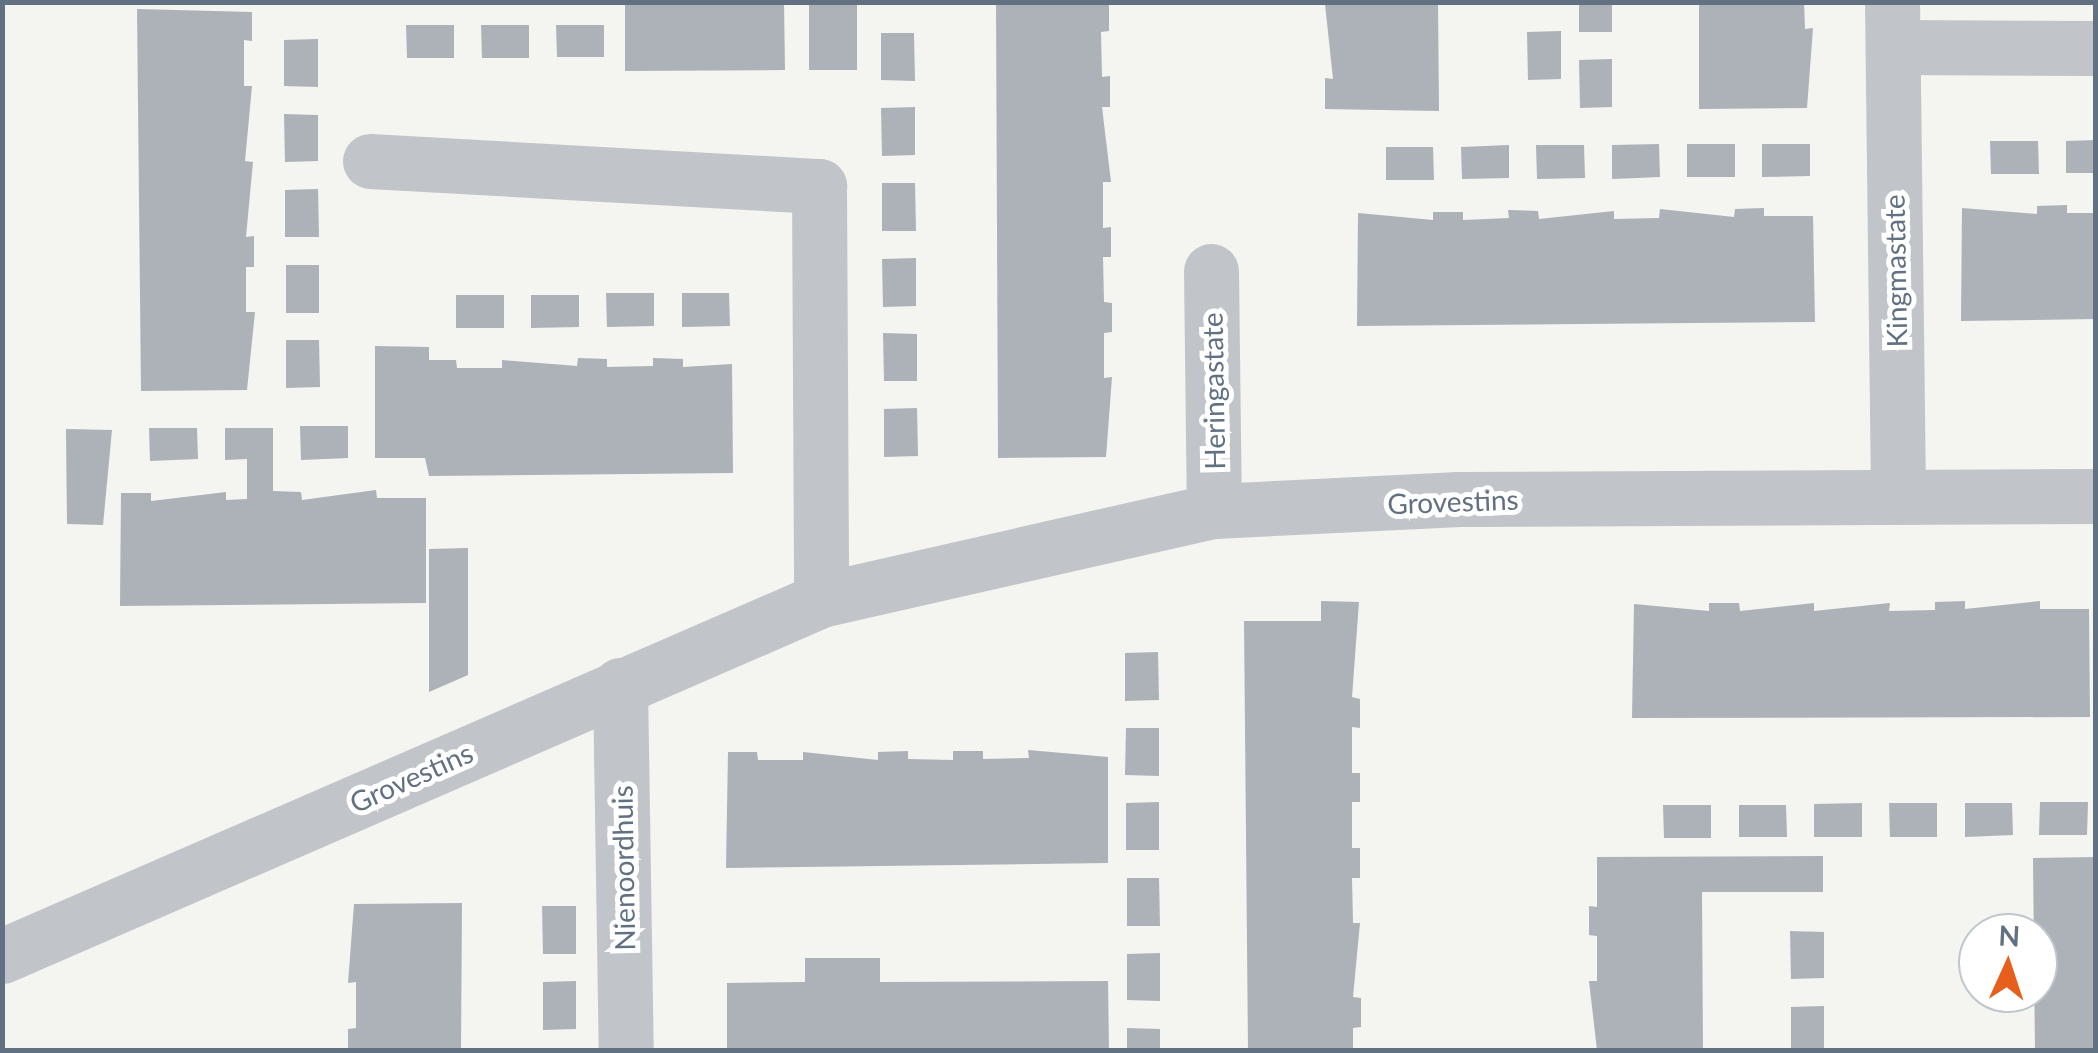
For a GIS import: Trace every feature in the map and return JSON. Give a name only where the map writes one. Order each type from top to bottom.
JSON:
[{"type":"street","name":"Kingmastate","points":[[1898,496],[1892,25],[2096,48]]},
{"type":"street","points":[[370,161],[818,186],[821,600]]},
{"type":"street","name":"Heringastate","points":[[1211,270],[1214,512]]},
{"type":"street","name":"Grovestins","points":[[2,956],[821,600],[1214,512],[1459,499],[2096,496]]},
{"type":"street","name":"Nienoordhuis","points":[[620,685],[626,1050]]},
{"type":"building","points":[[625,2],[784,2],[785,70],[625,71]]},
{"type":"building","points":[[996,2],[1109,2],[1109,31],[1101,32],[1102,77],[1110,76],[1110,107],[1102,107],[1111,182],[1103,182],[1103,228],[1111,227],[1111,257],[1103,257],[1104,302],[1112,303],[1112,332],[1104,333],[1104,378],[1112,377],[1106,457],[998,458]]},
{"type":"building","points":[[1438,2],[1439,111],[1325,109],[1325,78],[1333,79],[1325,4]]},
{"type":"building","points":[[1579,2],[1612,2],[1612,32],[1579,32]]},
{"type":"building","points":[[1699,2],[1804,2],[1805,29],[1813,28],[1807,108],[1699,109]]},
{"type":"building","points":[[857,3],[857,70],[809,70],[809,4]]},
{"type":"building","points":[[137,9],[252,12],[252,41],[244,40],[244,86],[252,86],[245,161],[253,162],[246,237],[254,236],[254,267],[246,267],[246,312],[255,312],[247,390],[141,391]]},
{"type":"building","points":[[406,25],[454,25],[454,58],[407,58]]},
{"type":"building","points":[[481,25],[529,25],[529,58],[482,58]]},
{"type":"building","points":[[556,25],[604,25],[604,57],[557,57]]},
{"type":"building","points":[[1561,31],[1561,79],[1528,80],[1527,32]]},
{"type":"building","points":[[881,33],[914,33],[915,81],[881,80]]},
{"type":"building","points":[[318,39],[318,87],[284,86],[284,40]]},
{"type":"building","points":[[1612,59],[1612,107],[1580,108],[1579,60]]},
{"type":"building","points":[[915,107],[915,155],[882,156],[881,108]]},
{"type":"building","points":[[284,114],[318,115],[318,161],[285,162]]},
{"type":"building","points":[[2096,140],[2096,173],[2066,173],[2066,141]]},
{"type":"building","points":[[1990,141],[2038,141],[2039,174],[1991,174]]},
{"type":"building","points":[[1659,144],[1660,177],[1612,179],[1612,145]]},
{"type":"building","points":[[1687,144],[1735,144],[1735,177],[1687,177]]},
{"type":"building","points":[[1762,144],[1810,144],[1810,176],[1762,177]]},
{"type":"building","points":[[1509,145],[1509,178],[1462,179],[1461,147]]},
{"type":"building","points":[[1536,145],[1584,145],[1585,178],[1537,179]]},
{"type":"building","points":[[1386,147],[1433,147],[1434,180],[1386,180]]},
{"type":"building","points":[[882,183],[915,183],[916,231],[882,231]]},
{"type":"building","points":[[318,189],[319,237],[285,237],[285,190]]},
{"type":"building","points":[[2067,205],[2067,213],[2096,213],[2096,319],[1961,321],[1962,208],[2037,214],[2037,206]]},
{"type":"building","points":[[1764,208],[1764,216],[1813,216],[1815,322],[1357,326],[1358,213],[1433,220],[1433,212],[1463,212],[1463,220],[1509,218],[1508,210],[1538,211],[1539,219],[1614,211],[1614,219],[1659,218],[1660,209],[1734,217],[1735,209]]},
{"type":"building","points":[[916,258],[916,306],[883,307],[882,259]]},
{"type":"building","points":[[286,265],[319,265],[319,313],[286,313]]},
{"type":"building","points":[[606,293],[654,293],[654,326],[607,327]]},
{"type":"building","points":[[682,293],[729,293],[730,326],[682,327]]},
{"type":"building","points":[[456,295],[504,295],[504,328],[456,328]]},
{"type":"building","points":[[531,295],[579,295],[579,327],[531,328]]},
{"type":"building","points":[[883,333],[917,334],[917,381],[884,381]]},
{"type":"building","points":[[286,340],[319,340],[320,387],[286,388]]},
{"type":"building","points":[[375,346],[429,347],[429,360],[456,360],[457,368],[502,368],[502,360],[577,366],[578,358],[607,359],[607,367],[653,366],[653,358],[683,359],[683,367],[732,364],[733,473],[429,476],[425,458],[375,458]]},
{"type":"building","points":[[917,408],[918,456],[884,457],[884,409]]},
{"type":"building","points":[[300,426],[348,426],[348,458],[301,460]]},
{"type":"building","points":[[149,428],[197,428],[198,459],[150,461]]},
{"type":"building","points":[[225,428],[273,428],[273,491],[301,492],[302,500],[376,490],[377,498],[426,498],[426,603],[120,606],[121,493],[151,493],[151,501],[226,492],[226,500],[247,499],[247,459],[225,460]]},
{"type":"building","points":[[66,429],[112,430],[103,525],[67,524]]},
{"type":"building","points":[[468,548],[468,675],[429,692],[429,549]]},
{"type":"building","points":[[1321,601],[1359,602],[1352,697],[1360,699],[1360,728],[1352,727],[1352,773],[1360,773],[1360,802],[1352,802],[1352,848],[1360,848],[1360,878],[1352,878],[1353,923],[1360,923],[1353,997],[1361,998],[1361,1027],[1353,1028],[1353,1050],[1248,1050],[1244,621],[1321,621]]},
{"type":"building","points":[[1965,601],[1965,609],[2040,601],[2040,609],[2089,609],[2090,717],[1632,718],[1634,604],[1709,611],[1709,603],[1739,603],[1740,611],[1814,603],[1814,611],[1890,603],[1889,611],[1935,610],[1935,602]]},
{"type":"building","points":[[1158,652],[1159,700],[1125,701],[1125,653]]},
{"type":"building","points":[[1126,728],[1159,728],[1159,776],[1125,775]]},
{"type":"building","points":[[1028,750],[1108,757],[1108,863],[726,868],[728,752],[757,752],[758,760],[803,760],[803,752],[878,760],[878,752],[908,751],[908,759],[953,760],[953,751],[983,751],[983,759],[1029,758]]},
{"type":"building","points":[[1159,802],[1159,850],[1126,850],[1126,803]]},
{"type":"building","points":[[2040,802],[2088,802],[2087,835],[2039,835]]},
{"type":"building","points":[[1862,803],[1862,837],[1814,837],[1814,804]]},
{"type":"building","points":[[1889,803],[1937,803],[1937,837],[1890,837]]},
{"type":"building","points":[[1965,803],[2012,803],[2013,835],[1965,837]]},
{"type":"building","points":[[1663,805],[1711,805],[1711,838],[1664,838]]},
{"type":"building","points":[[1739,805],[1786,805],[1787,837],[1739,837]]},
{"type":"building","points":[[1823,856],[1823,892],[1702,892],[1703,1050],[1597,1050],[1589,981],[1597,981],[1597,936],[1589,935],[1589,906],[1597,907],[1597,857]]},
{"type":"building","points":[[2096,857],[2096,1050],[2035,1050],[2035,1013],[2058,1013],[2058,913],[2034,913],[2033,858]]},
{"type":"building","points":[[1127,878],[1159,878],[1160,926],[1127,926]]},
{"type":"building","points":[[462,903],[461,1050],[348,1050],[348,1029],[356,1028],[356,982],[348,983],[354,904]]},
{"type":"building","points":[[542,906],[576,906],[576,954],[543,954]]},
{"type":"building","points":[[1790,931],[1824,932],[1824,978],[1791,979]]},
{"type":"building","points":[[1160,953],[1160,1001],[1127,1000],[1127,954]]},
{"type":"building","points":[[805,958],[880,958],[880,982],[1108,981],[1109,1050],[727,1050],[727,983],[805,982]]},
{"type":"building","points":[[576,981],[576,1029],[543,1030],[543,982]]},
{"type":"building","points":[[1824,1006],[1824,1050],[1791,1050],[1791,1007]]},
{"type":"building","points":[[1127,1028],[1160,1029],[1160,1050],[1127,1050]]}]
